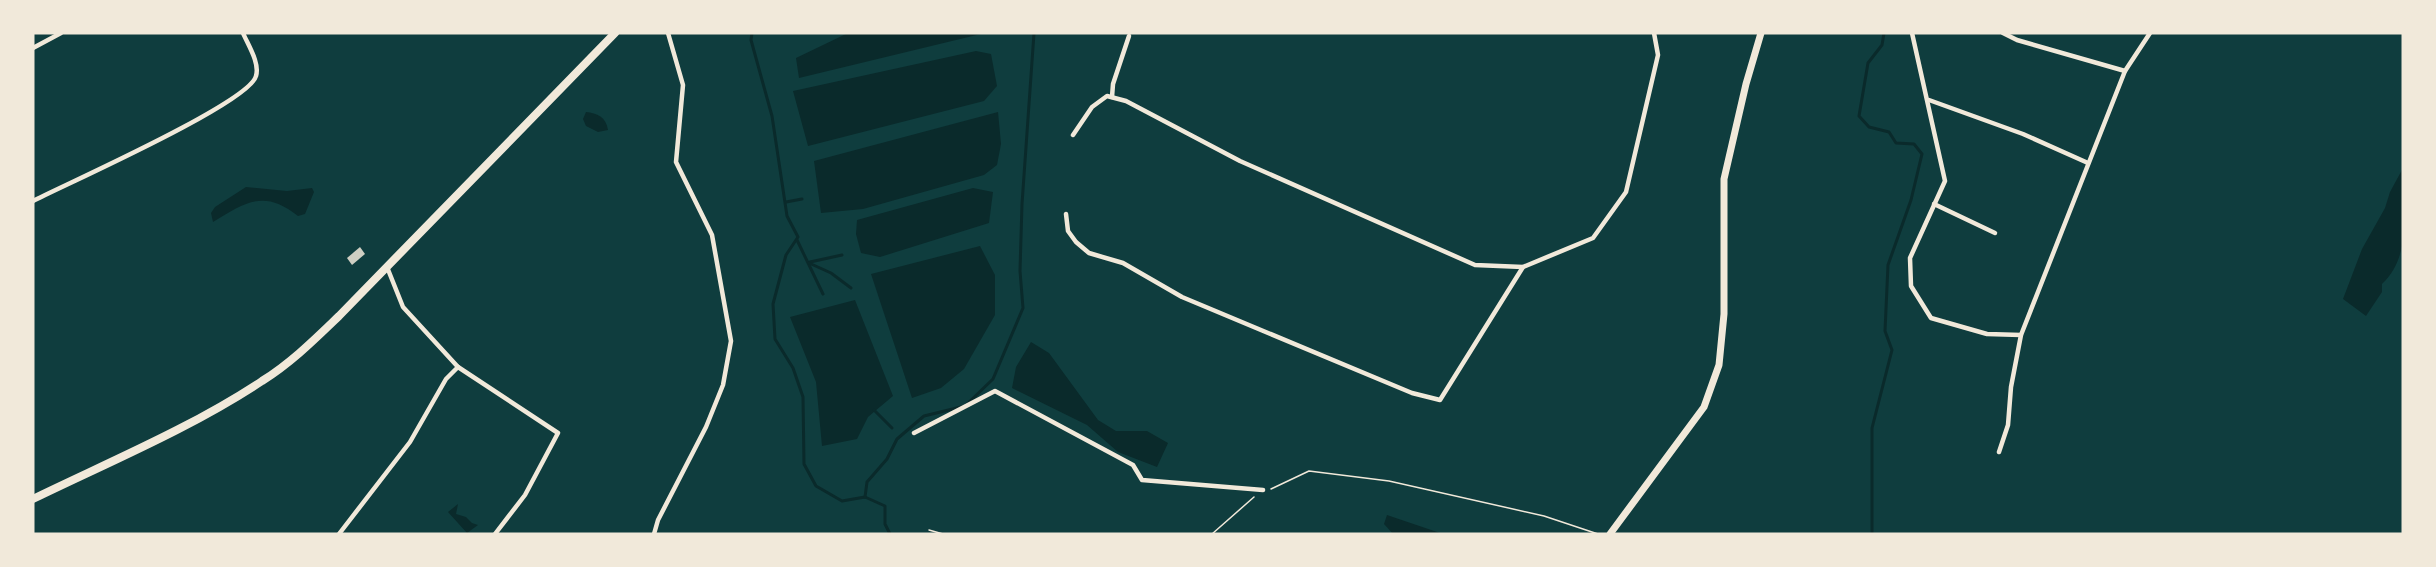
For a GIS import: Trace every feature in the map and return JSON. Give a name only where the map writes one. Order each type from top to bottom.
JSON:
[{"type":"main road","points":[[33,499],[209,412],[262,382],[296,356],[387,267],[615,33]]},
{"type":"main road","points":[[1610,534],[1704,407],[1719,365],[1724,314],[1724,179],[1746,84],[1761,33]]},
{"type":"street","points":[[33,48],[61,33]]},
{"type":"street","points":[[33,201],[217,110],[253,82],[256,69],[243,33]]},
{"type":"street","points":[[654,534],[658,520],[706,427],[725,374],[730,341],[709,229],[676,162],[683,85],[668,33]]},
{"type":"street","points":[[1073,135],[1092,107],[1107,96],[1126,101],[1240,160],[1475,265],[1523,267],[1593,238],[1626,192],[1658,55],[1654,33]]},
{"type":"street","points":[[1912,33],[1929,100],[1945,181],[1910,258],[1911,286],[1931,318],[1986,334],[2021,335]]},
{"type":"street","points":[[2003,33],[2017,40],[2125,72]]},
{"type":"street","points":[[2017,40],[2020,33]]},
{"type":"street","points":[[1999,452],[2008,425],[2011,387],[2021,335],[2125,72],[2150,33]]},
{"type":"street","points":[[1112,97],[1113,84],[1130,36]]},
{"type":"street","points":[[1929,100],[2023,134],[2088,163]]},
{"type":"street","points":[[1934,204],[1995,233]]},
{"type":"street","points":[[1066,214],[1068,231],[1076,242],[1089,253],[1123,262],[1182,297],[1412,393],[1440,400],[1523,267]]},
{"type":"street","points":[[387,267],[403,307],[458,368],[558,433],[525,495],[495,534]]},
{"type":"street","points":[[339,534],[410,442],[446,380],[458,368]]},
{"type":"street","points":[[914,432],[994,391],[1133,465],[1142,480],[1263,490]]},
{"type":"path","points":[[1212,534],[1263,490],[1287,483],[1309,471],[1389,481],[1544,516],[1598,534]]},
{"type":"path","points":[[929,530],[943,534]]},
{"type":"water","points":[[848,33],[985,33],[799,78],[796,58]]},
{"type":"water","points":[[976,51],[991,54],[997,86],[984,101],[808,146],[793,91]]},
{"type":"water","points":[[586,112],[600,116],[608,130],[598,132],[586,126],[583,119]]},
{"type":"water","points":[[998,112],[1001,144],[997,165],[984,175],[863,209],[821,213],[814,161]]},
{"type":"water","points":[[2403,168],[2405,214],[2402,245],[2392,272],[2382,284],[2382,292],[2366,316],[2343,299],[2362,249],[2385,208],[2390,192]]},
{"type":"water","points":[[246,187],[287,191],[312,188],[314,192],[305,214],[298,216],[275,203],[255,201],[213,222],[211,213],[215,207]]},
{"type":"water","points":[[973,188],[993,192],[989,223],[880,257],[861,253],[856,234],[857,220]]},
{"type":"water","points":[[980,246],[995,275],[995,315],[964,369],[941,388],[912,398],[871,274]]},
{"type":"water","points":[[855,300],[893,396],[868,417],[857,439],[822,446],[816,382],[790,317]]},
{"type":"water","points":[[1031,342],[1049,353],[1098,420],[1116,431],[1147,431],[1168,443],[1157,467],[1118,452],[1087,425],[1012,388],[1016,367]]},
{"type":"water","points":[[458,504],[456,514],[478,525],[467,533],[448,512]]},
{"type":"water","points":[[1387,515],[1443,534],[1393,534],[1384,524]]},
{"type":"building","points":[[360,247],[365,254],[352,265],[347,258]]},
{"type":"waterway","points":[[752,33],[751,40],[772,116],[787,216],[798,237],[786,255],[773,304],[775,339],[793,368],[803,397],[804,464],[816,486],[842,501],[865,497],[885,506],[885,524],[890,534]]},
{"type":"waterway","points":[[865,497],[867,482],[887,459],[897,439],[924,416],[965,406],[993,379],[1023,308],[1020,271],[1022,204],[1034,33]]},
{"type":"waterway","points":[[1872,534],[1872,428],[1892,350],[1885,331],[1888,265],[1911,200],[1922,154],[1914,144],[1896,143],[1889,132],[1869,127],[1859,116],[1868,63],[1882,45],[1884,33]]},
{"type":"waterway","points":[[786,202],[802,199]]},
{"type":"waterway","points":[[797,240],[823,294]]},
{"type":"waterway","points":[[810,262],[842,255]]},
{"type":"waterway","points":[[809,263],[831,273],[851,288]]},
{"type":"waterway","points":[[874,410],[892,428]]}]
